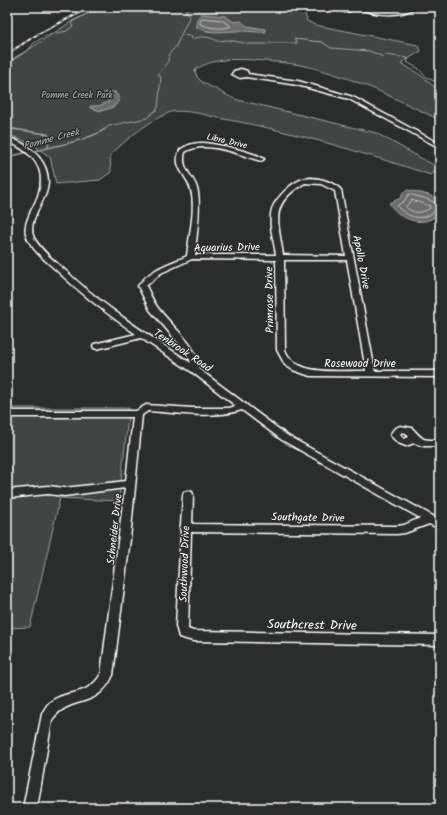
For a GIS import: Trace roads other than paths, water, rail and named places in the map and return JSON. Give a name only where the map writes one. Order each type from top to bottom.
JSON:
[{"type":"street","points":[[360,7],[388,13],[402,12],[415,7]]},
{"type":"street","points":[[246,75],[298,83],[351,98],[440,146]]},
{"type":"street","name":"Tenbrook Road","points":[[9,140],[32,153],[41,164],[44,174],[43,191],[28,226],[32,242],[41,253],[76,285],[105,309],[195,370],[243,407],[301,448],[440,526]]},
{"type":"street","name":"Libra Drive","points":[[191,257],[195,192],[181,164],[180,155],[182,150],[192,145],[206,144],[261,159]]},
{"type":"street","name":"Primrose Drive","points":[[284,359],[281,350],[280,257],[274,220],[276,207],[281,200],[304,181]]},
{"type":"street","name":"Apollo Drive","points":[[304,181],[326,184],[338,190],[371,373]]},
{"type":"street","name":"Aquarius Drive","points":[[195,370],[196,361],[191,352],[153,308],[142,286],[150,277],[167,267],[191,257],[350,258]]},
{"type":"street","points":[[97,346],[142,335]]},
{"type":"street","name":"Rosewood Drive","points":[[284,359],[294,367],[310,373],[440,374]]},
{"type":"street","points":[[7,414],[138,414],[146,408],[193,411],[228,411],[243,407]]},
{"type":"street","name":"Schneider Drive","points":[[30,808],[46,718],[53,708],[59,704],[92,693],[101,685],[108,675],[138,414]]},
{"type":"street","points":[[414,440],[424,443],[440,443]]},
{"type":"street","points":[[7,494],[48,490],[64,492],[131,484]]},
{"type":"street","name":"Southwood Drive","points":[[183,633],[185,528],[188,495]]},
{"type":"street","name":"Southgate Drive","points":[[185,528],[397,530],[405,529],[429,519]]},
{"type":"street","name":"Southcrest Drive","points":[[183,633],[193,636],[440,640]]},
{"type":"water","points":[[202,14],[225,16],[234,22],[241,21],[247,26],[265,29],[266,32],[206,31],[196,26],[198,18]]},
{"type":"water","points":[[115,92],[120,99],[114,107],[101,111],[90,108],[90,106],[98,106],[108,102],[109,100],[103,96],[104,93]]},
{"type":"water","points":[[408,190],[429,195],[438,200],[440,212],[427,221],[415,221],[397,213],[389,203],[401,198],[403,192]]},
{"type":"waterway","points":[[7,62],[28,50],[34,43],[47,35],[67,31],[73,26],[72,22],[100,7]]},
{"type":"waterway","name":"Pomme Creek","points":[[189,14],[185,11],[191,7]]},
{"type":"waterway","name":"Pomme Creek","points":[[104,130],[109,126],[147,118],[158,108],[161,77],[158,75],[168,61],[169,54],[176,46],[190,15]]},
{"type":"waterway","points":[[181,35],[191,36],[192,39],[205,37],[217,41],[227,40],[245,43]]},
{"type":"waterway","points":[[269,43],[297,43],[294,39],[322,42],[331,48],[370,51],[383,57],[385,55],[401,57]]},
{"type":"waterway","points":[[247,44],[267,44]]},
{"type":"waterway","points":[[403,57],[409,59],[407,62],[419,69],[426,77],[440,84]]},
{"type":"waterway","points":[[7,127],[13,129]]},
{"type":"waterway","points":[[13,129],[47,134],[50,136],[47,141],[49,144],[47,148]]},
{"type":"waterway","name":"Pomme Creek","points":[[7,157],[73,142],[97,134],[105,129]]},
{"type":"railway","points":[[7,54],[38,34],[91,7]]},
{"type":"park label","name":"Pomme Creek Park","points":[[77,95]]}]
